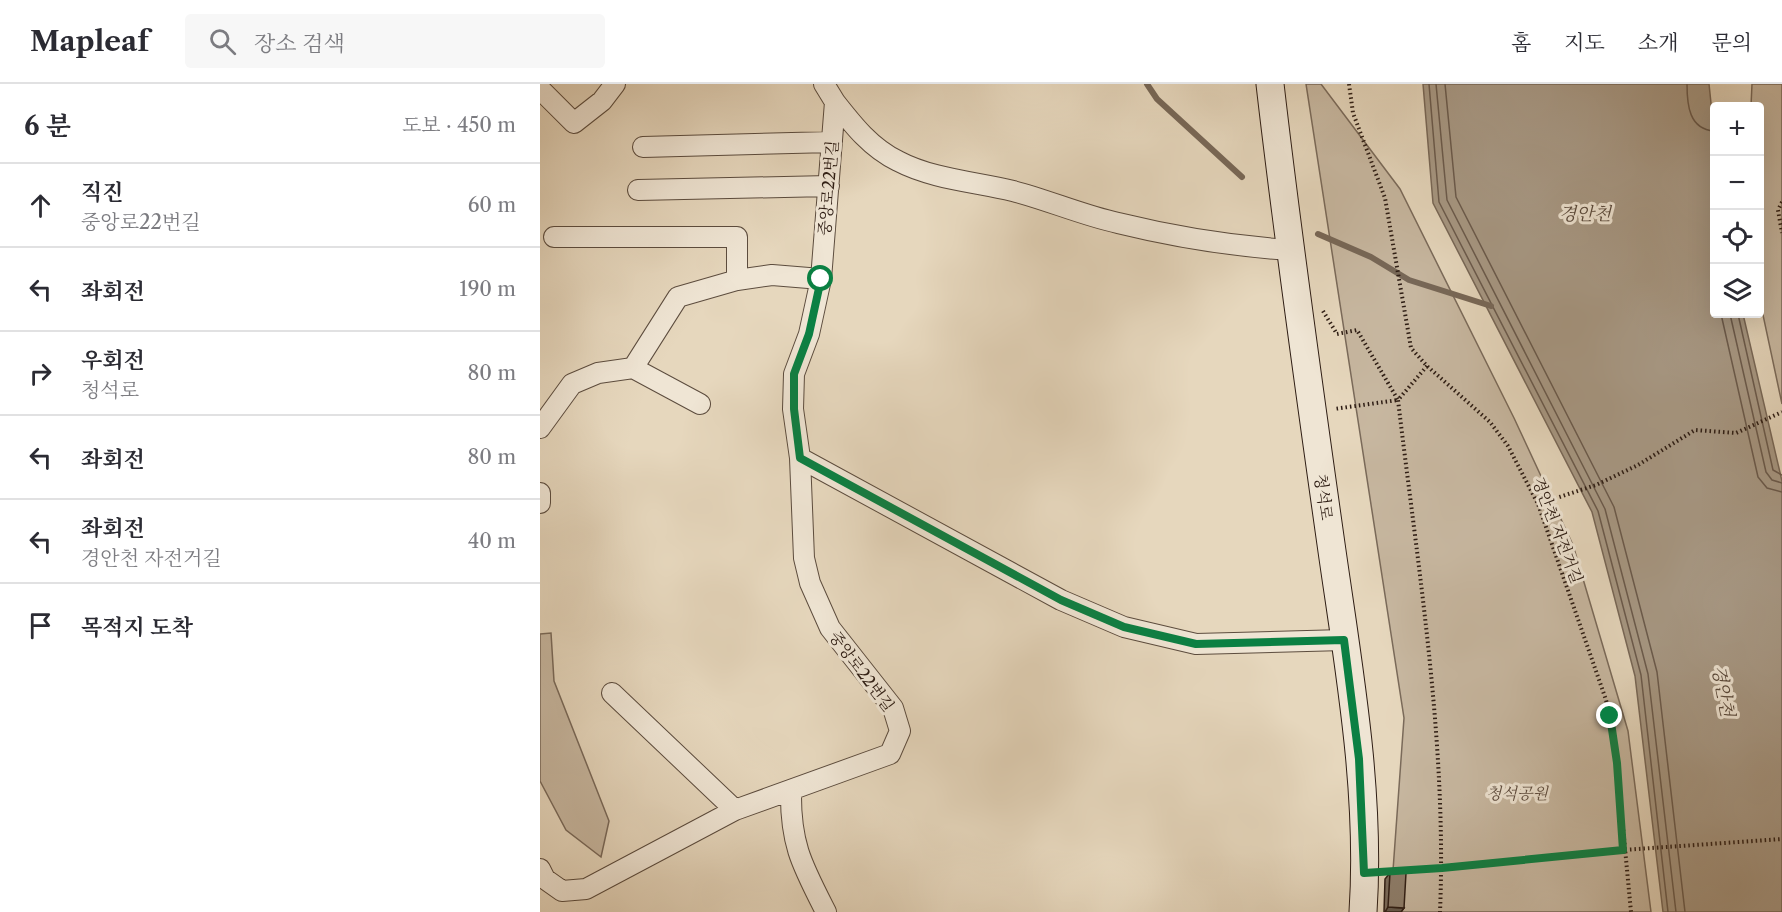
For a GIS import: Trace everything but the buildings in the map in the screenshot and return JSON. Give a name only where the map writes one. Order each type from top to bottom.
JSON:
[{"type":"street","points":[[541,86],[574,123],[602,101],[615,84]]},
{"type":"street","points":[[824,84],[855,129],[876,148],[898,162],[920,170],[1016,192],[1116,223],[1200,241],[1290,250]]},
{"type":"street","name":"청석로","points":[[1270,84],[1290,250],[1359,759],[1364,873],[1363,912]]},
{"type":"street","name":"중앙로22번길","points":[[540,869],[545,879],[562,891],[586,889],[735,810],[890,754],[900,731],[893,708],[830,628],[810,583],[804,558],[800,458],[794,409],[794,374],[809,334],[821,279],[835,102]]},
{"type":"street","points":[[643,147],[832,142]]},
{"type":"street","points":[[638,190],[829,186]]},
{"type":"street","points":[[554,237],[737,237],[736,279]]},
{"type":"street","points":[[633,368],[678,297],[736,279],[772,274],[821,279]]},
{"type":"street","points":[[540,428],[572,384],[598,373],[633,368],[700,404]]},
{"type":"street","points":[[800,458],[1061,600],[1124,627],[1196,644],[1344,640]]},
{"type":"street","points":[[540,493],[540,503]]},
{"type":"street","points":[[612,693],[735,810]]},
{"type":"street","points":[[791,790],[790,822],[800,861],[826,912]]},
{"type":"path","name":"경안천 자전거길","points":[[1349,84],[1353,113],[1385,198],[1412,348],[1427,366],[1490,422],[1508,446],[1538,504],[1606,700],[1614,732],[1623,850],[1631,912]]},
{"type":"path","points":[[1782,202],[1778,210],[1782,233]]},
{"type":"path","points":[[1321,306],[1336,334],[1357,330],[1398,400],[1433,709],[1442,868],[1440,912]]},
{"type":"path","points":[[1312,412],[1398,400],[1427,366]]},
{"type":"path","points":[[1538,504],[1596,485],[1638,465],[1695,430],[1736,433],[1782,412]]},
{"type":"path","points":[[1364,873],[1442,868],[1623,850],[1782,839]]},
{"type":"green space","name":"청석공원","points":[[1306,84],[1321,84],[1400,189],[1514,418],[1573,545],[1628,731],[1651,912],[1390,912],[1404,718]]},
{"type":"green space","points":[[1752,84],[1782,84],[1782,404],[1764,318],[1764,102],[1751,102]]},
{"type":"green space","points":[[551,633],[554,681],[609,821],[601,857],[566,830],[540,781],[540,634]]},
{"type":"water","name":"경안천","points":[[1423,84],[1709,84],[1710,318],[1744,318],[1782,481],[1782,912],[1663,912],[1635,676],[1592,512],[1433,203]]},
{"type":"waterway","points":[[1147,84],[1157,99],[1242,177]]},
{"type":"waterway","points":[[1318,234],[1371,257],[1409,280],[1491,306]]},
{"type":"route","points":[[821,279],[809,334],[794,374],[794,409],[800,458],[1061,600],[1124,627],[1196,644],[1264,644],[1344,640],[1359,759],[1365,850],[1364,873],[1442,868],[1623,850],[1614,732],[1610,716]]}]
